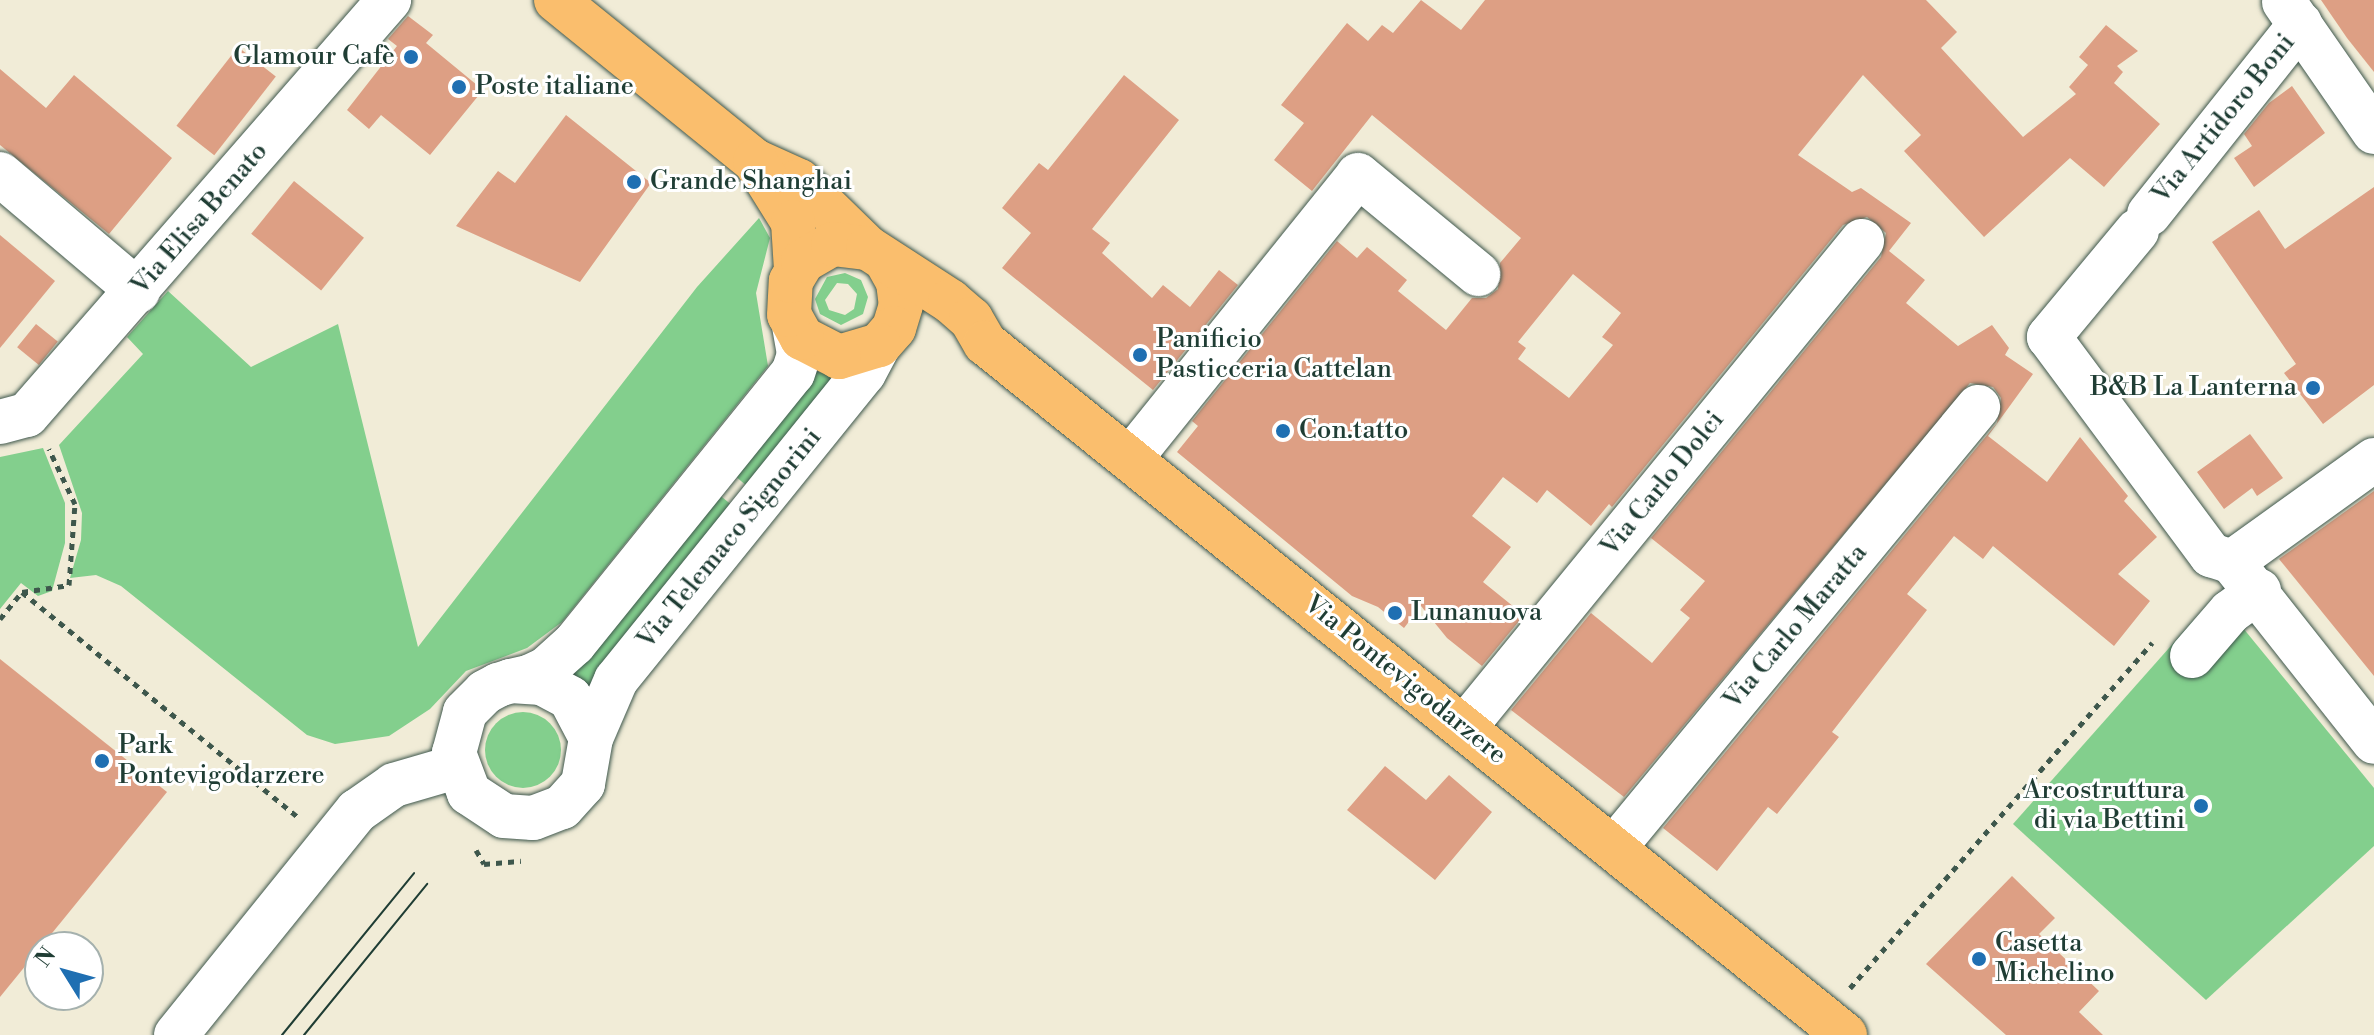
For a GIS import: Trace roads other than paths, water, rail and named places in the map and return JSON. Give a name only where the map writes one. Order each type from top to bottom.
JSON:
[{"type":"main road","name":"Via Pontevigodarzere","points":[[570,4],[755,161],[799,181],[877,255],[898,282],[901,305],[883,341]]},
{"type":"main road","name":"Via Pontevigodarzere","points":[[755,161],[793,222],[796,270],[788,304],[794,327],[825,354],[853,356],[922,326],[985,343]]},
{"type":"main road","points":[[796,270],[822,248],[845,243],[877,255]]},
{"type":"main road","name":"Via Pontevigodarzere","points":[[877,255],[963,311],[985,343],[1614,848],[1835,1030]]},
{"type":"street","name":"Via Elisa Benato","points":[[14,418],[138,291],[389,0]]},
{"type":"street","name":"Via Artidoro Boni","points":[[2246,576],[2211,555],[2049,337],[2143,223],[2291,12],[2374,132]]},
{"type":"street","points":[[0,174],[138,291]]},
{"type":"street","points":[[1130,459],[1358,175],[1478,274]]},
{"type":"street","name":"Via Carlo Dolci","points":[[1464,728],[1862,241]]},
{"type":"street","points":[[176,1035],[357,811],[394,785],[456,767],[455,739],[465,712],[485,692],[546,669],[574,644],[787,381],[799,354],[794,327]]},
{"type":"street","name":"Via Telemaco Signorini","points":[[456,767],[469,793],[491,811],[533,818],[562,807],[583,784],[591,738],[616,680],[864,373],[883,341]]},
{"type":"street","name":"Via Carlo Maratta","points":[[1614,848],[1978,407]]},
{"type":"street","points":[[2177,644],[2230,612],[2246,576],[2374,460]]},
{"type":"street","points":[[2246,576],[2374,742]]},
{"type":"street","points":[[511,681],[542,683],[570,698],[591,738]]},
{"type":"tram line","points":[[282,1035],[414,873]]},
{"type":"tram line","points":[[304,1035],[427,884]]},
{"type":"place","name":"Glamour Cafè","points":[[411,57]]},
{"type":"place","name":"Poste italiane","points":[[459,87]]},
{"type":"place","name":"Grande Shanghai","points":[[634,182]]},
{"type":"place","name":"Panificio Pasticceria Cattelan","points":[[1140,355]]},
{"type":"place","name":"B&B La Lanterna","points":[[2313,388]]},
{"type":"place","name":"Con.tatto","points":[[1283,431]]},
{"type":"place","name":"Lunanuova","points":[[1395,613]]},
{"type":"place","name":"Park Pontevigodarzere","points":[[102,761]]},
{"type":"place","name":"Arcostruttura di via Bettini","points":[[2201,806]]},
{"type":"place","name":"Casetta Michelino","points":[[1979,959]]}]
